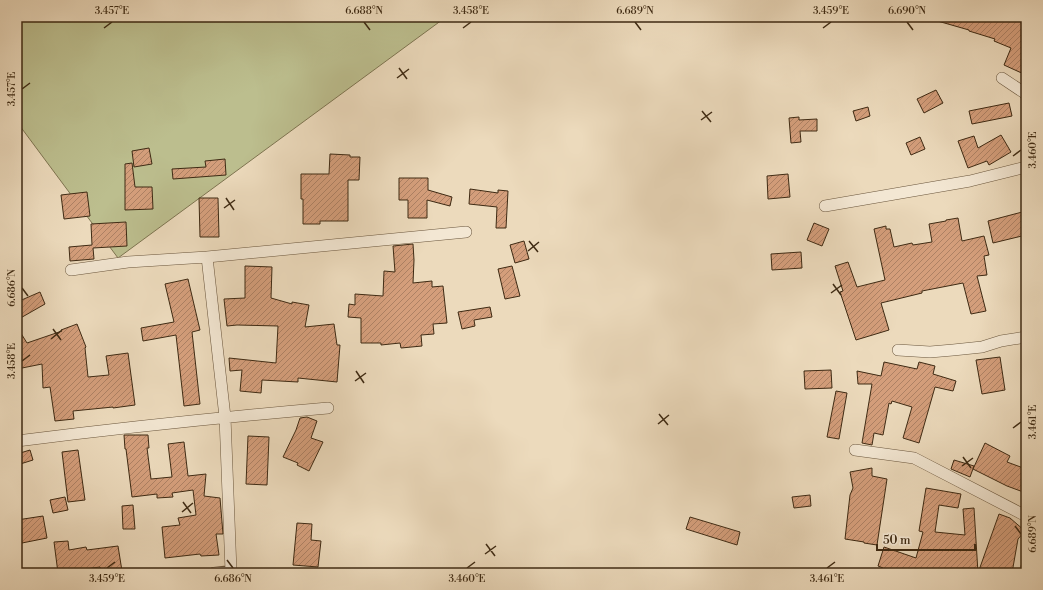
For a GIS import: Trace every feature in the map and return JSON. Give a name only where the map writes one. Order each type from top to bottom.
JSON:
[{"type":"street","points":[[1002,78],[1026,94]]},
{"type":"street","points":[[825,206],[970,181],[1026,167]]},
{"type":"street","points":[[71,270],[128,262],[207,257],[466,232]]},
{"type":"street","points":[[207,257],[225,417],[231,571],[221,572]]},
{"type":"street","points":[[898,350],[941,352],[982,347],[1001,341],[1026,337]]},
{"type":"street","points":[[17,441],[225,417],[328,408]]},
{"type":"street","points":[[855,450],[914,458],[1026,516]]},
{"type":"street","points":[[1025,573],[1026,568]]},
{"type":"green space","points":[[17,17],[446,17],[118,258],[17,122]]},
{"type":"building","points":[[934,17],[1026,17],[1026,75],[1004,65],[1011,48],[994,41],[995,39],[934,20]]},
{"type":"building","points":[[936,90],[943,103],[924,113],[917,99]]},
{"type":"building","points":[[1009,103],[1012,116],[972,124],[969,111]]},
{"type":"building","points":[[868,107],[870,116],[856,121],[853,111]]},
{"type":"building","points":[[799,117],[799,120],[817,119],[817,131],[800,131],[801,142],[791,143],[789,118]]},
{"type":"building","points":[[1001,135],[1011,152],[989,165],[987,161],[968,168],[958,141],[974,136],[978,148]]},
{"type":"building","points":[[920,137],[925,149],[911,155],[906,143]]},
{"type":"building","points":[[149,148],[152,164],[134,167],[132,151]]},
{"type":"building","points":[[330,154],[360,157],[359,180],[348,180],[348,221],[320,221],[320,224],[303,224],[301,174],[329,174]]},
{"type":"building","points":[[225,159],[226,175],[173,179],[172,169],[206,167],[205,161]]},
{"type":"building","points":[[132,163],[135,187],[152,187],[153,209],[125,210],[125,164]]},
{"type":"building","points":[[788,174],[790,197],[768,199],[767,176]]},
{"type":"building","points":[[399,178],[428,178],[428,190],[452,197],[450,206],[427,200],[427,218],[408,218],[408,200],[399,200]]},
{"type":"building","points":[[470,189],[498,193],[498,190],[508,191],[506,228],[496,228],[497,207],[469,204]]},
{"type":"building","points":[[87,192],[90,216],[64,219],[61,195]]},
{"type":"building","points":[[199,198],[218,198],[219,237],[200,237]]},
{"type":"building","points":[[1026,211],[1026,235],[993,243],[988,221]]},
{"type":"building","points":[[958,218],[962,241],[984,236],[989,255],[984,256],[987,275],[977,276],[986,311],[971,314],[963,283],[922,291],[922,293],[881,303],[889,330],[856,340],[840,292],[843,291],[835,266],[848,262],[857,287],[885,280],[874,229],[886,226],[886,229],[890,229],[894,247],[912,243],[913,245],[932,242],[929,224]]},
{"type":"building","points":[[126,222],[127,246],[93,248],[94,259],[70,261],[69,247],[92,245],[91,224]]},
{"type":"building","points":[[814,223],[829,229],[822,246],[807,240]]},
{"type":"building","points":[[524,241],[529,259],[515,263],[510,245]]},
{"type":"building","points":[[413,244],[413,283],[432,281],[432,287],[443,286],[447,323],[433,324],[434,334],[421,335],[422,346],[401,348],[400,343],[381,345],[381,343],[361,343],[361,318],[348,317],[349,304],[355,305],[355,294],[383,296],[384,271],[395,272],[393,246]]},
{"type":"building","points":[[801,252],[802,268],[772,270],[771,254]]},
{"type":"building","points":[[245,266],[272,267],[271,298],[292,304],[292,302],[309,305],[305,327],[334,324],[337,345],[340,345],[337,382],[298,378],[298,382],[262,380],[261,393],[240,391],[242,370],[230,371],[229,358],[276,363],[278,326],[227,326],[224,299],[245,298]]},
{"type":"building","points":[[512,266],[520,296],[505,299],[498,269]]},
{"type":"building","points":[[188,279],[200,330],[192,332],[200,404],[184,406],[176,335],[143,341],[141,328],[174,322],[165,284]]},
{"type":"building","points":[[40,292],[45,304],[17,320],[17,302]]},
{"type":"building","points":[[490,307],[492,317],[474,320],[475,326],[462,329],[458,312]]},
{"type":"building","points":[[77,324],[86,347],[88,377],[109,375],[106,356],[128,353],[135,405],[73,411],[74,419],[55,421],[50,387],[43,388],[42,364],[17,369],[17,327],[27,343],[62,331],[61,330]]},
{"type":"building","points":[[1000,357],[1005,390],[982,394],[976,360]]},
{"type":"building","points":[[884,362],[917,369],[919,362],[935,366],[933,374],[956,381],[953,391],[935,387],[919,443],[903,438],[912,407],[892,401],[891,404],[889,403],[883,435],[874,433],[872,445],[862,443],[872,384],[858,384],[857,371],[881,376]]},
{"type":"building","points":[[831,370],[832,388],[805,389],[804,371]]},
{"type":"building","points":[[836,391],[847,393],[839,439],[827,437]]},
{"type":"building","points":[[307,417],[317,421],[311,438],[323,442],[309,471],[297,465],[298,463],[283,457],[300,418]]},
{"type":"building","points":[[124,435],[148,435],[149,448],[147,448],[151,479],[172,477],[168,444],[184,442],[188,476],[206,474],[204,496],[220,498],[223,534],[216,534],[219,555],[201,556],[200,554],[165,558],[162,527],[180,525],[178,518],[196,515],[193,490],[172,493],[173,497],[157,498],[157,494],[132,497]]},
{"type":"building","points":[[248,436],[269,437],[267,485],[246,484]]},
{"type":"building","points":[[985,443],[1010,456],[1007,462],[1026,469],[1026,493],[1007,486],[973,469]]},
{"type":"building","points":[[30,450],[33,460],[17,465],[17,454]]},
{"type":"building","points":[[78,450],[85,500],[68,502],[62,452]]},
{"type":"building","points":[[954,460],[974,466],[970,477],[951,469]]},
{"type":"building","points":[[872,468],[872,476],[887,479],[877,545],[845,539],[850,495],[853,488],[850,472]]},
{"type":"building","points":[[926,488],[961,494],[958,508],[939,505],[935,532],[965,535],[963,509],[974,508],[978,573],[882,573],[883,568],[878,566],[884,547],[916,558],[923,532],[919,531]]},
{"type":"building","points":[[810,495],[811,506],[794,508],[792,497]]},
{"type":"building","points":[[65,497],[68,510],[53,513],[50,500]]},
{"type":"building","points":[[133,505],[135,529],[123,529],[122,506]]},
{"type":"building","points":[[999,514],[1010,518],[1025,531],[1018,539],[1012,573],[978,573]]},
{"type":"building","points":[[43,516],[47,538],[17,544],[17,520]]},
{"type":"building","points":[[690,517],[740,532],[737,545],[686,529]]},
{"type":"building","points":[[297,523],[312,524],[311,540],[321,541],[318,567],[293,565]]},
{"type":"building","points":[[68,541],[69,550],[86,547],[87,550],[118,546],[122,571],[101,573],[100,567],[71,571],[71,573],[58,573],[54,542]]}]
